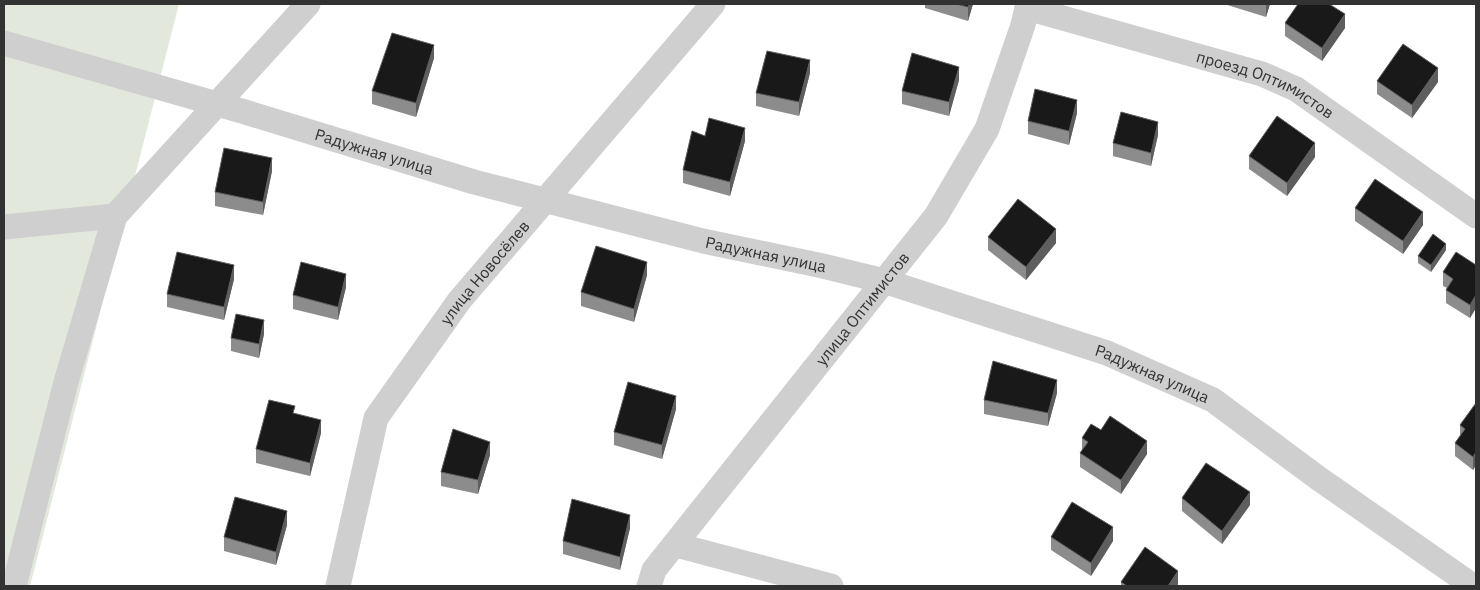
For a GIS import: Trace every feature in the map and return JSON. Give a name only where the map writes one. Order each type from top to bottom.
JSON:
[{"type":"street","points":[[14,586],[66,382],[115,216],[219,104],[308,4]]},
{"type":"street","name":"улица Новосёлев","points":[[338,586],[376,418],[459,301],[713,4]]},
{"type":"street","name":"проезд Оптимистов","points":[[1027,6],[1262,74],[1296,88],[1476,216]]},
{"type":"street","name":"улица Оптимистов","points":[[649,586],[654,570],[676,545],[936,216],[987,129],[1027,6]]},
{"type":"street","name":"Радужная улица","points":[[4,42],[219,104],[474,182],[703,241],[884,281],[1107,353],[1213,400],[1318,478],[1473,586]]},
{"type":"street","points":[[4,227],[115,216]]},
{"type":"street","points":[[676,545],[831,586]]},
{"type":"shaded area","points":[[4,4],[179,4],[30,586],[4,586]]},
{"type":"building","points":[[956,4],[969,4],[968,7]]},
{"type":"building","points":[[1298,4],[1329,4],[1345,14],[1322,48],[1285,23]]},
{"type":"building","points":[[392,33],[434,45],[416,103],[372,91]]},
{"type":"building","points":[[1403,44],[1438,68],[1412,105],[1377,81]]},
{"type":"building","points":[[767,51],[810,60],[799,102],[756,93]]},
{"type":"building","points":[[912,53],[959,67],[949,102],[902,91]]},
{"type":"building","points":[[1035,89],[1077,100],[1069,131],[1028,121]]},
{"type":"building","points":[[1121,112],[1158,122],[1151,153],[1113,143]]},
{"type":"building","points":[[1277,116],[1315,143],[1287,183],[1249,156]]},
{"type":"building","points":[[709,118],[745,128],[730,182],[683,170],[692,131],[705,136]]},
{"type":"building","points":[[224,148],[272,158],[263,202],[215,192]]},
{"type":"building","points":[[1375,179],[1423,212],[1403,241],[1355,208]]},
{"type":"building","points":[[1018,199],[1056,229],[1026,267],[988,237]]},
{"type":"building","points":[[1433,234],[1446,244],[1431,265],[1418,256]]},
{"type":"building","points":[[596,246],[647,262],[634,309],[581,292]]},
{"type":"building","points":[[177,252],[234,265],[224,307],[167,294]]},
{"type":"building","points":[[1456,252],[1476,265],[1476,295],[1470,305],[1446,290],[1453,279],[1443,272]]},
{"type":"building","points":[[301,262],[346,274],[338,307],[293,295]]},
{"type":"building","points":[[236,314],[264,320],[259,344],[231,338]]},
{"type":"building","points":[[993,361],[1057,380],[1048,413],[984,400]]},
{"type":"building","points":[[628,382],[676,396],[662,445],[614,432]]},
{"type":"building","points":[[269,400],[295,406],[293,413],[321,420],[310,463],[256,449]]},
{"type":"building","points":[[1476,403],[1476,452],[1473,457],[1455,443],[1465,429],[1460,425]]},
{"type":"building","points":[[1110,416],[1147,441],[1121,480],[1080,453],[1088,442],[1082,438],[1091,424],[1101,430]]},
{"type":"building","points":[[453,429],[490,442],[478,480],[441,472]]},
{"type":"building","points":[[1206,463],[1250,492],[1222,531],[1182,498]]},
{"type":"building","points":[[235,497],[287,511],[276,552],[224,537]]},
{"type":"building","points":[[572,499],[630,515],[620,557],[563,541]]},
{"type":"building","points":[[1072,502],[1113,527],[1091,563],[1051,537]]},
{"type":"building","points":[[1145,547],[1178,571],[1168,586],[1127,586],[1121,582]]}]
